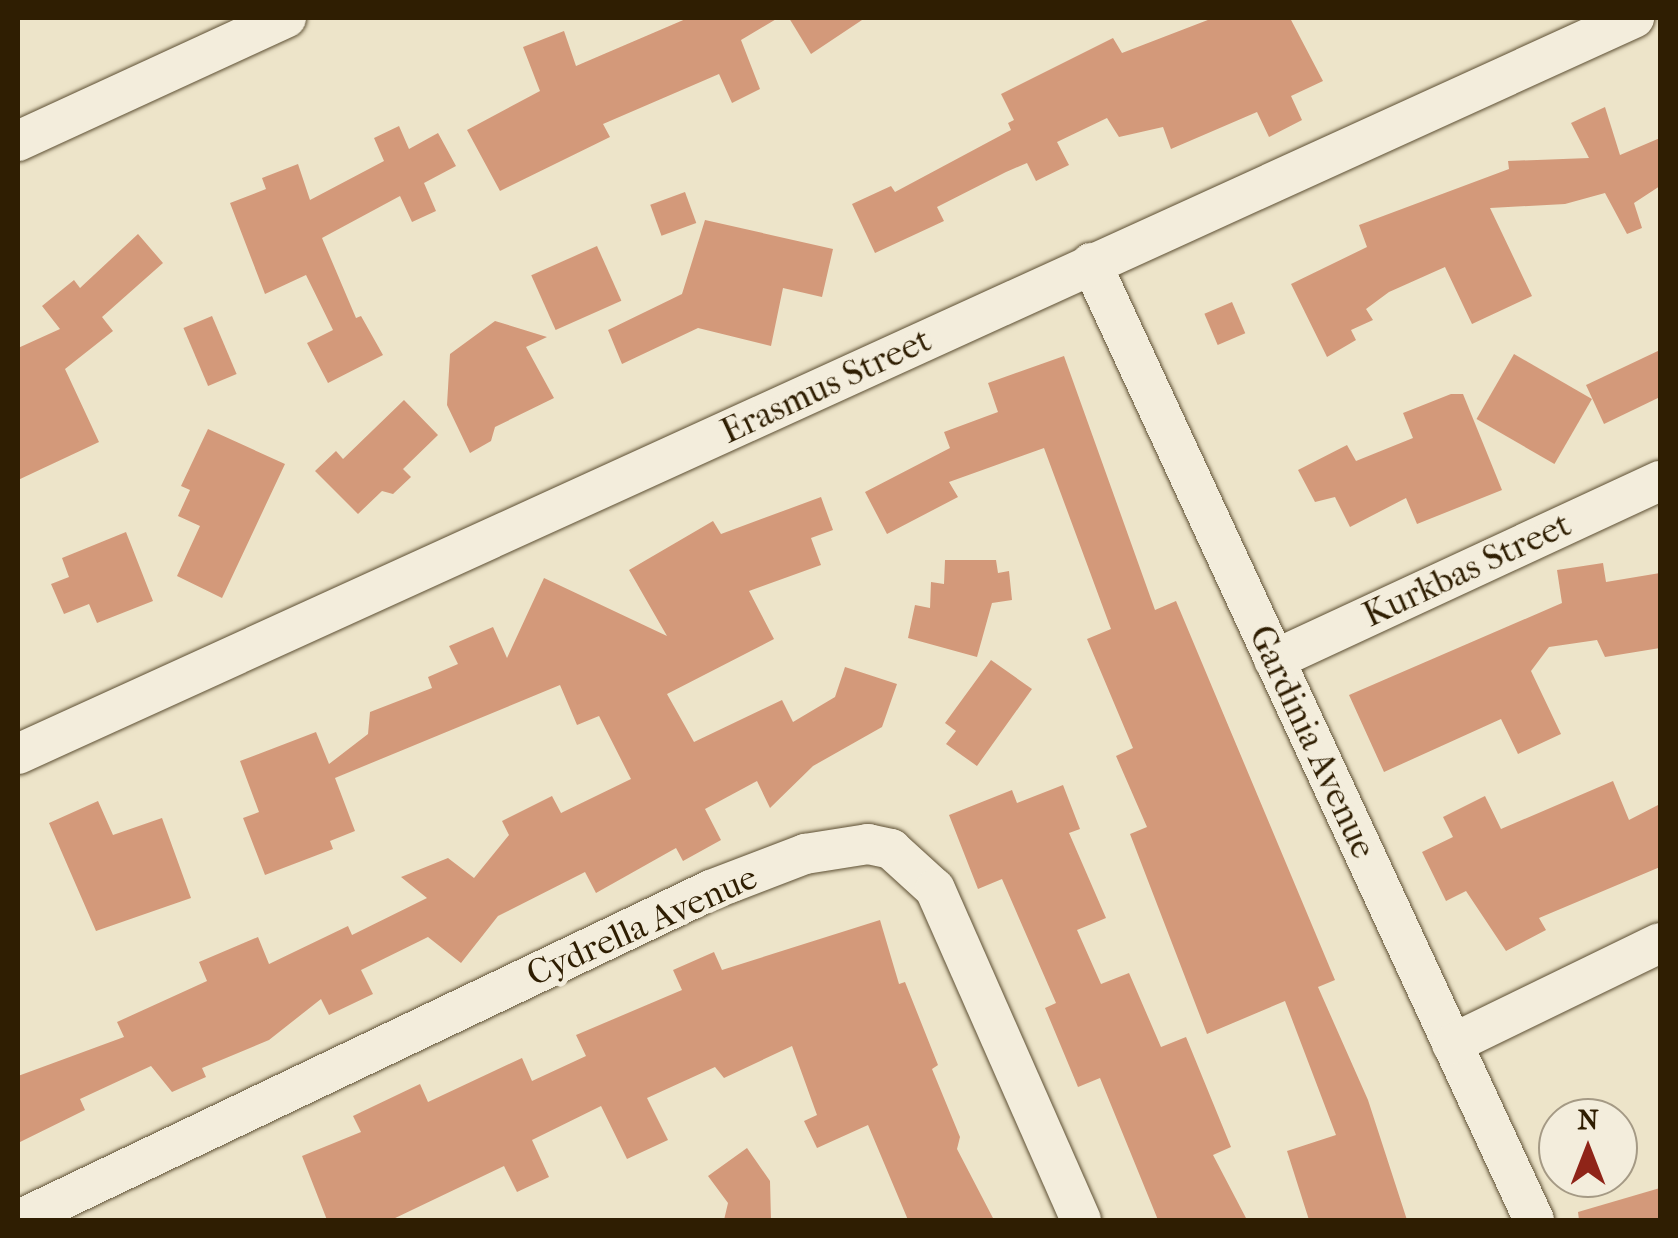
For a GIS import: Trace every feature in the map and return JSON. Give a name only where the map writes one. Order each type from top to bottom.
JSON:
[{"type":"street","points":[[18,141],[286,18]]},
{"type":"street","name":"Erasmus Street","points":[[18,754],[1634,18]]},
{"type":"street","name":"Gardinia Avenue","points":[[1091,263],[1534,1220]]},
{"type":"street","name":"Kurkbas Street","points":[[1274,660],[1660,480]]},
{"type":"street","name":"Cydrella Avenue","points":[[20,1220],[711,890],[805,854],[868,844],[891,849],[935,888],[1081,1220]]},
{"type":"street","points":[[1452,1044],[1660,943]]},
{"type":"building","points":[[688,18],[778,18],[741,40],[760,89],[732,103],[719,74],[603,124],[610,137],[500,191],[467,130],[540,91],[523,47],[564,31],[576,66]]},
{"type":"building","points":[[789,18],[865,18],[811,54]]},
{"type":"building","points":[[1213,18],[1290,18],[1323,81],[1291,96],[1302,120],[1269,137],[1257,112],[1171,149],[1163,127],[1119,137],[1107,118],[1057,142],[1069,165],[1036,181],[1027,163],[1006,172],[937,207],[944,221],[875,253],[852,204],[891,186],[895,192],[1011,130],[1008,123],[1014,120],[1001,94],[1113,38],[1122,53]]},
{"type":"building","points":[[1605,107],[1620,155],[1660,138],[1660,186],[1634,203],[1642,228],[1627,234],[1605,193],[1565,204],[1490,208],[1532,296],[1472,324],[1445,267],[1389,292],[1366,309],[1373,320],[1351,330],[1356,340],[1327,357],[1291,284],[1367,247],[1359,225],[1509,169],[1508,161],[1589,158],[1571,123]]},
{"type":"building","points":[[399,126],[409,149],[438,133],[456,166],[424,183],[436,211],[412,222],[400,196],[322,238],[356,318],[361,316],[383,355],[328,383],[307,343],[333,330],[306,275],[265,294],[230,203],[266,189],[262,178],[298,164],[310,200],[384,161],[374,138]]},
{"type":"building","points":[[685,192],[696,223],[662,236],[650,205]]},
{"type":"building","points":[[705,220],[833,249],[822,297],[783,288],[771,346],[698,328],[622,364],[608,330],[682,294]]},
{"type":"building","points":[[138,234],[163,263],[102,317],[113,331],[65,369],[99,442],[18,480],[18,348],[60,329],[42,306],[74,280],[80,288]]},
{"type":"building","points":[[597,246],[621,301],[556,330],[531,275]]},
{"type":"building","points":[[1232,302],[1245,333],[1218,345],[1204,314]]},
{"type":"building","points":[[212,316],[237,374],[208,386],[183,328]]},
{"type":"building","points":[[495,321],[547,337],[526,347],[554,398],[495,427],[491,441],[470,453],[447,405],[450,354]]},
{"type":"building","points":[[1660,350],[1660,397],[1604,424],[1586,385]]},
{"type":"building","points":[[1514,354],[1592,399],[1554,464],[1476,419]]},
{"type":"building","points":[[1064,356],[1155,610],[1176,601],[1335,980],[1318,987],[1368,1100],[1407,1220],[1309,1220],[1287,1151],[1336,1135],[1285,1001],[1207,1034],[1130,834],[1147,827],[1116,756],[1133,748],[1087,639],[1111,629],[1044,448],[949,482],[958,497],[887,534],[865,492],[950,448],[944,432],[998,412],[988,383]]},
{"type":"building","points":[[1451,394],[1463,394],[1502,490],[1417,524],[1406,498],[1350,527],[1335,497],[1315,502],[1298,470],[1347,445],[1356,461],[1413,438],[1403,413]]},
{"type":"building","points":[[404,400],[438,435],[403,469],[411,477],[393,494],[382,491],[358,514],[315,471],[336,451],[343,459]]},
{"type":"building","points":[[208,429],[285,464],[222,598],[177,576],[200,526],[178,516],[190,490],[181,486]]},
{"type":"building","points":[[821,497],[833,530],[811,538],[821,565],[749,591],[774,639],[667,694],[694,742],[782,700],[793,722],[835,697],[845,667],[897,684],[882,727],[813,766],[770,808],[757,781],[705,809],[721,840],[683,861],[676,848],[596,893],[585,872],[498,916],[461,963],[428,937],[361,970],[373,994],[329,1015],[321,999],[269,1040],[202,1068],[206,1077],[172,1092],[151,1066],[80,1099],[85,1110],[18,1143],[18,1076],[124,1037],[117,1022],[207,981],[199,962],[258,937],[269,964],[348,926],[352,935],[427,898],[401,877],[448,858],[474,878],[509,835],[502,821],[552,796],[561,813],[631,779],[599,716],[577,725],[560,685],[335,778],[355,831],[330,841],[333,849],[265,875],[243,818],[259,812],[240,761],[316,732],[329,764],[368,734],[370,712],[432,688],[428,677],[458,664],[449,646],[493,627],[507,658],[544,578],[667,636],[629,570],[713,521],[721,534]]},
{"type":"building","points":[[126,532],[153,601],[97,623],[89,604],[64,614],[51,584],[69,577],[62,558]]},
{"type":"building","points":[[945,560],[996,560],[998,573],[1009,571],[1012,600],[992,603],[977,657],[908,638],[915,605],[930,608],[931,582],[944,584]]},
{"type":"building","points":[[1603,563],[1606,582],[1660,573],[1660,648],[1605,657],[1597,640],[1549,647],[1531,671],[1561,734],[1518,754],[1501,719],[1384,772],[1349,695],[1562,603],[1557,570]]},
{"type":"building","points":[[991,660],[1032,689],[977,766],[946,744],[956,731],[945,723]]},
{"type":"building","points":[[1613,781],[1629,820],[1660,804],[1660,867],[1539,918],[1546,930],[1506,951],[1466,891],[1446,901],[1422,852],[1453,837],[1443,817],[1485,796],[1501,829]]},
{"type":"building","points":[[1063,785],[1080,829],[1069,833],[1106,918],[1077,930],[1101,984],[1129,973],[1161,1047],[1186,1037],[1231,1147],[1213,1155],[1247,1220],[1158,1220],[1100,1078],[1078,1087],[1045,1008],[1056,1003],[1002,879],[978,889],[949,815],[1012,790],[1017,803]]},
{"type":"building","points":[[98,801],[113,835],[162,818],[191,898],[96,931],[49,823]]},
{"type":"building","points":[[880,920],[899,984],[905,982],[938,1065],[932,1069],[960,1137],[957,1149],[994,1220],[908,1220],[868,1125],[817,1148],[804,1121],[817,1115],[792,1046],[724,1078],[715,1067],[647,1098],[668,1140],[627,1159],[601,1106],[532,1140],[549,1177],[517,1192],[504,1166],[391,1220],[327,1220],[302,1156],[361,1132],[353,1116],[420,1084],[428,1102],[522,1058],[532,1081],[586,1056],[576,1035],[682,990],[673,970],[714,952],[722,970]]},
{"type":"building","points":[[747,1148],[770,1181],[771,1220],[724,1220],[728,1203],[708,1176]]},
{"type":"building","points":[[1660,1188],[1660,1220],[1579,1220],[1578,1212],[1638,1198],[1638,1194]]}]
